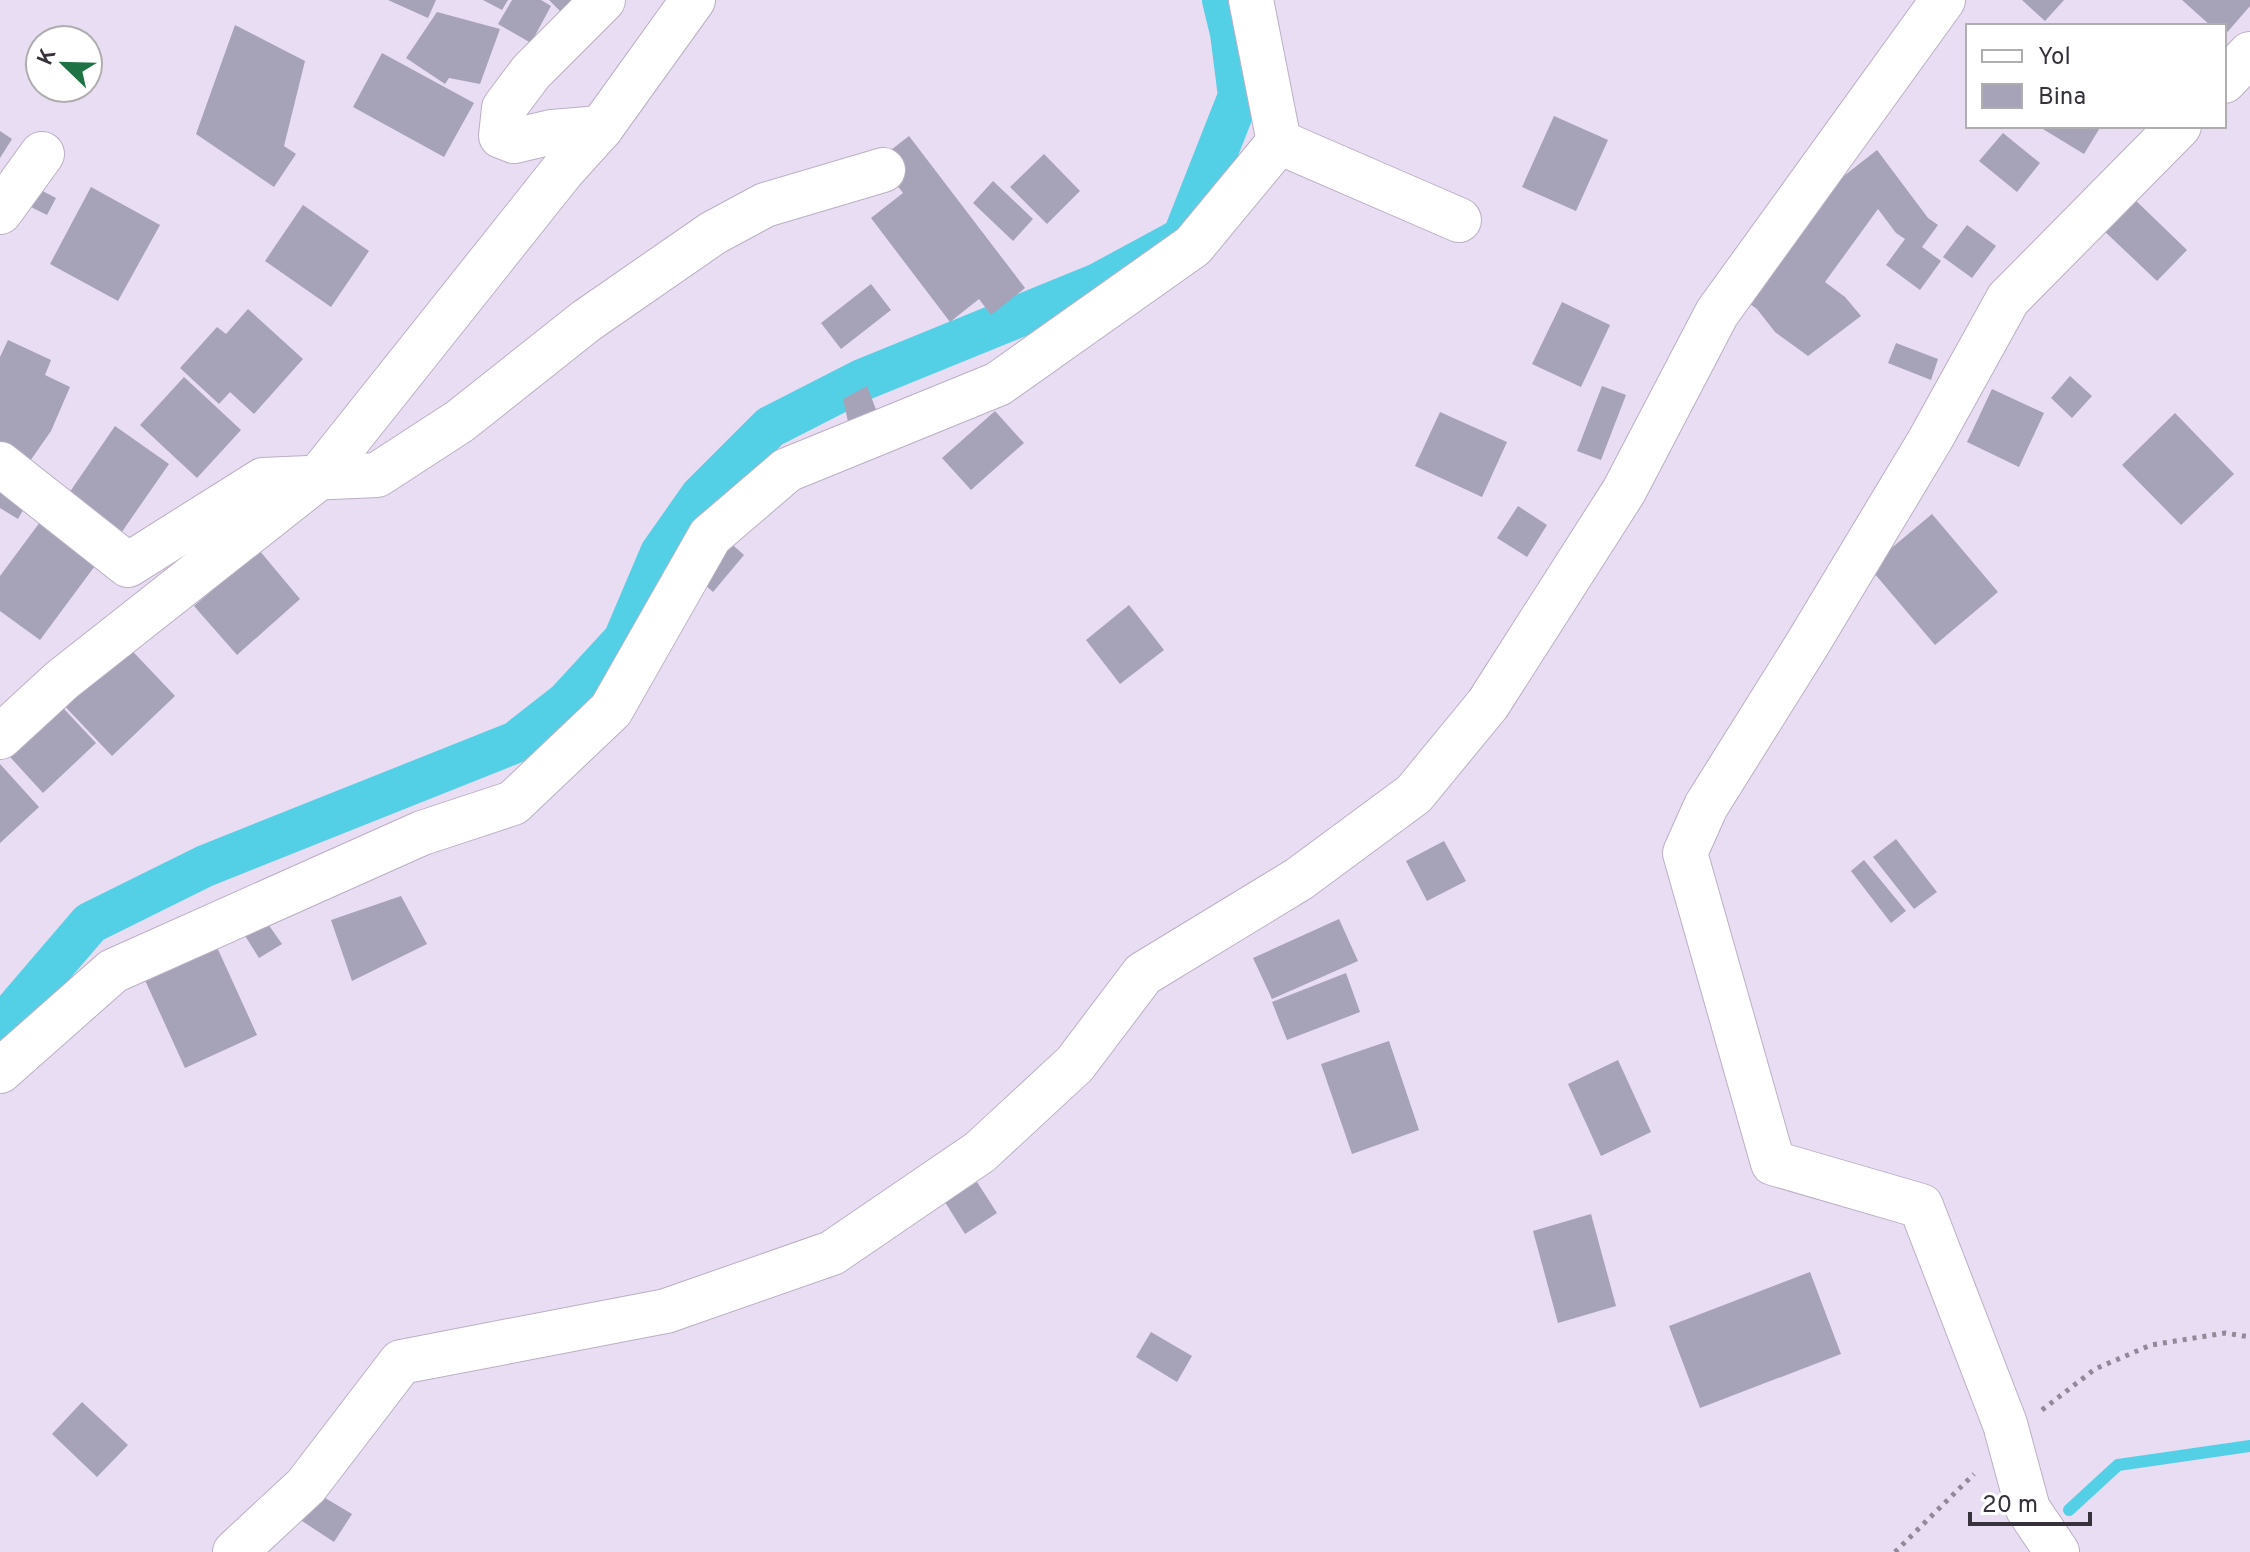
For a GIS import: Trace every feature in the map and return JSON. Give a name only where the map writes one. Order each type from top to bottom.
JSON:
[{"type":"street","points":[[601,128],[552,132],[514,141],[501,136],[504,108],[531,72],[603,0]]},
{"type":"street","points":[[0,737],[62,680],[317,479],[563,170],[601,128],[693,0]]},
{"type":"street","points":[[1251,0],[1279,142]]},
{"type":"street","points":[[235,1552],[306,1486],[401,1362],[666,1311],[832,1253],[980,1152],[1075,1064],[1143,974],[1299,879],[1414,794],[1488,704],[1616,504],[1717,313],[1943,0]]},
{"type":"street","points":[[2226,79],[2250,54]]},
{"type":"street","points":[[2057,1552],[2028,1509],[2009,1436],[1921,1206],[1773,1163],[1685,853],[1706,806],[1930,440],[2008,299],[2177,128]]},
{"type":"street","points":[[1279,142],[1459,220]]},
{"type":"street","points":[[0,1071],[113,971],[422,833],[513,803],[611,710],[710,536],[754,498],[787,470],[998,384],[1193,246],[1279,142]]},
{"type":"street","points":[[0,212],[42,154]]},
{"type":"street","points":[[0,464],[128,565],[263,480],[377,475],[460,421],[586,321],[713,233],[765,205],[883,170]]},
{"type":"path","points":[[1895,1552],[2009,1436],[2095,1369],[2151,1345],[2225,1333],[2250,1337]]},
{"type":"building","points":[[388,0],[436,0],[428,18]]},
{"type":"building","points":[[483,0],[508,0],[502,10]]},
{"type":"building","points":[[512,0],[541,0],[551,6],[531,43],[498,24]]},
{"type":"building","points":[[549,0],[575,0],[562,13]]},
{"type":"building","points":[[2022,0],[2064,0],[2045,21]]},
{"type":"building","points":[[2182,0],[2250,0],[2250,6],[2226,34],[2226,24],[2209,24]]},
{"type":"building","points":[[437,12],[500,29],[480,84],[449,78],[445,84],[406,58]]},
{"type":"building","points":[[235,25],[305,61],[284,146],[296,154],[274,187],[196,134]]},
{"type":"building","points":[[382,53],[474,103],[444,157],[353,107]]},
{"type":"building","points":[[1554,116],[1608,140],[1576,211],[1522,187]]},
{"type":"building","points":[[2041,128],[2100,128],[2084,154]]},
{"type":"building","points":[[0,131],[12,139],[0,158]]},
{"type":"building","points":[[2003,133],[2040,163],[2017,192],[1979,161]]},
{"type":"building","points":[[909,136],[1025,288],[991,315],[979,299],[950,322],[871,218],[903,193],[878,160]]},
{"type":"building","points":[[1877,150],[1928,218],[1938,225],[1922,247],[1941,261],[1920,290],[1886,265],[1905,239],[1896,233],[1878,209],[1825,282],[1845,297],[1861,316],[1808,356],[1775,332],[1757,309],[1743,299],[1817,197]]},
{"type":"building","points":[[1044,154],[1080,191],[1047,224],[1010,187]]},
{"type":"building","points":[[993,181],[1033,219],[1013,241],[973,203]]},
{"type":"building","points":[[29,184],[56,198],[47,215],[19,201]]},
{"type":"building","points":[[91,187],[160,225],[118,301],[50,264]]},
{"type":"building","points":[[2131,196],[2187,250],[2157,281],[2101,228]]},
{"type":"building","points":[[303,205],[369,251],[331,307],[265,261]]},
{"type":"building","points":[[1967,225],[1996,246],[1972,278],[1943,257]]},
{"type":"building","points":[[871,284],[891,310],[841,349],[821,323]]},
{"type":"building","points":[[1562,302],[1610,325],[1581,387],[1532,364]]},
{"type":"building","points":[[248,309],[303,359],[254,414],[230,392],[219,404],[180,368],[217,327],[226,334]]},
{"type":"building","points":[[8,340],[51,360],[45,375],[70,387],[51,431],[30,461],[0,447],[0,357]]},
{"type":"building","points":[[1896,343],[1938,359],[1931,380],[1888,363]]},
{"type":"building","points":[[2070,376],[2092,396],[2072,418],[2051,398]]},
{"type":"building","points":[[184,377],[241,430],[197,478],[140,425]]},
{"type":"building","points":[[867,386],[880,420],[850,431],[843,399]]},
{"type":"building","points":[[1602,386],[1626,395],[1601,460],[1577,451]]},
{"type":"building","points":[[1992,389],[2044,413],[2019,467],[1967,442]]},
{"type":"building","points":[[995,411],[1024,443],[971,490],[942,458]]},
{"type":"building","points":[[1440,412],[1507,442],[1482,497],[1415,466]]},
{"type":"building","points":[[2175,413],[2234,474],[2181,525],[2122,465]]},
{"type":"building","points":[[115,426],[169,464],[119,536],[65,499]]},
{"type":"building","points":[[0,477],[31,496],[18,519],[0,508]]},
{"type":"building","points":[[1518,506],[1547,525],[1527,557],[1497,538]]},
{"type":"building","points":[[46,514],[103,555],[40,640],[0,611],[0,576]]},
{"type":"building","points":[[1932,514],[1998,592],[1935,645],[1869,567]]},
{"type":"building","points":[[726,539],[744,555],[713,592],[695,576]]},
{"type":"building","points":[[259,550],[300,599],[237,655],[194,606]]},
{"type":"building","points":[[1129,605],[1164,650],[1120,684],[1086,640]]},
{"type":"building","points":[[121,639],[175,696],[112,756],[58,699]]},
{"type":"building","points":[[49,693],[96,743],[43,793],[0,746]]},
{"type":"building","points":[[0,764],[39,807],[0,843]]},
{"type":"building","points":[[1896,839],[1937,892],[1914,909],[1873,857]]},
{"type":"building","points":[[1444,841],[1466,881],[1427,901],[1406,861]]},
{"type":"building","points":[[1864,860],[1906,911],[1891,923],[1851,871]]},
{"type":"building","points":[[401,896],[427,944],[352,981],[331,920]]},
{"type":"building","points":[[263,917],[282,944],[259,958],[242,931]]},
{"type":"building","points":[[1339,919],[1358,961],[1272,999],[1253,958]]},
{"type":"building","points":[[216,945],[257,1035],[185,1068],[144,978]]},
{"type":"building","points":[[1346,973],[1360,1012],[1287,1040],[1272,1002]]},
{"type":"building","points":[[1389,1041],[1419,1130],[1352,1154],[1321,1064]]},
{"type":"building","points":[[1618,1060],[1651,1132],[1601,1156],[1568,1084]]},
{"type":"building","points":[[977,1182],[997,1213],[965,1234],[945,1202]]},
{"type":"building","points":[[1591,1214],[1616,1306],[1558,1323],[1533,1231]]},
{"type":"building","points":[[1810,1272],[1841,1354],[1700,1408],[1669,1326]]},
{"type":"building","points":[[1151,1332],[1192,1356],[1177,1382],[1136,1357]]},
{"type":"building","points":[[82,1402],[128,1445],[97,1477],[52,1434]]},
{"type":"building","points":[[315,1492],[352,1514],[334,1542],[299,1519]]},
{"type":"waterway","points":[[0,1028],[90,923],[205,866],[516,742],[567,702],[624,640],[661,553],[701,496],[770,427],[862,380],[1098,284],[1183,238],[1239,96],[1231,33],[1223,0]]},
{"type":"waterway","points":[[2069,1510],[2118,1465],[2250,1446]]}]
